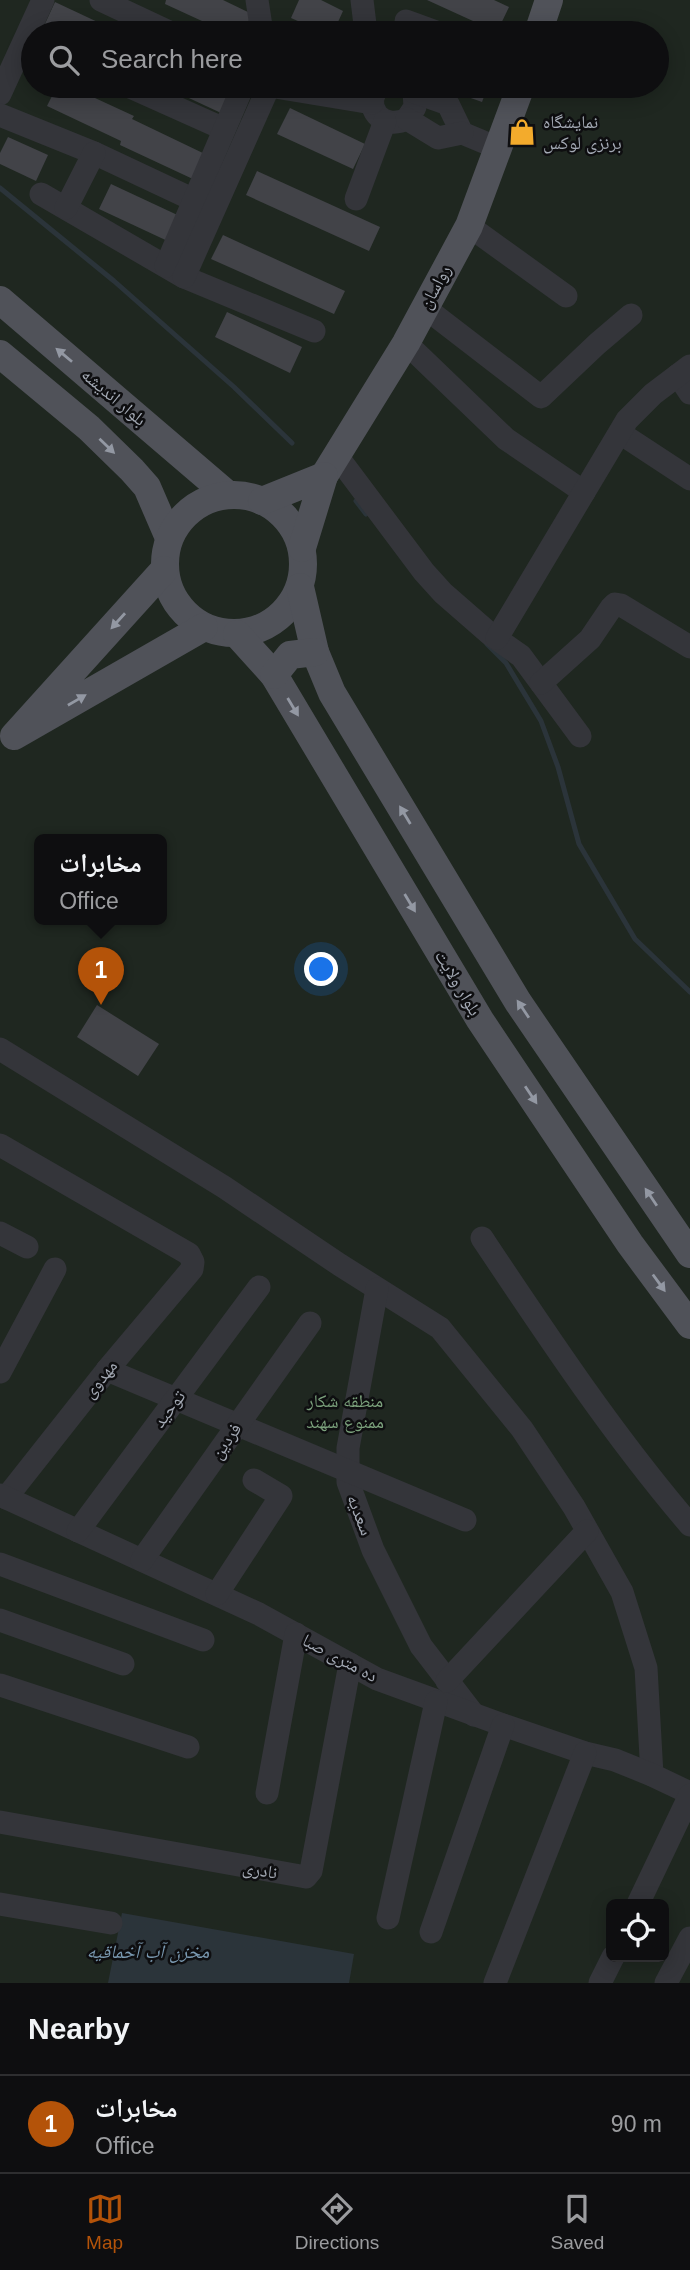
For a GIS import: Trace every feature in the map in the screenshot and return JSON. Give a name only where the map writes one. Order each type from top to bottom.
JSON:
[{"type":"main road","points":[[542,21],[549,0]]},
{"type":"main road","name":"رواسان","points":[[302,548],[330,466],[406,343],[469,226],[517,98]]},
{"type":"main road","name":"بلوار اندیشه","points":[[0,300],[228,495]]},
{"type":"main road","points":[[0,354],[89,428],[132,470],[147,487],[169,538]]},
{"type":"main road","points":[[132,470],[151,478],[165,470],[168,458],[165,441]]},
{"type":"main road","points":[[262,501],[330,466]]},
{"type":"main road","points":[[228,495],[262,501],[280,512],[294,528],[302,548],[304,567],[300,587],[291,605],[276,620],[258,630],[237,634],[204,627],[184,613],[170,593],[164,570],[169,538],[179,521],[192,508],[209,499],[228,495]]},
{"type":"main road","points":[[7,742],[164,570]]},
{"type":"main road","points":[[300,587],[314,652],[332,693],[518,1002],[690,1254]]},
{"type":"main road","points":[[7,742],[204,627]]},
{"type":"main road","name":"بلوار ولایت","points":[[237,634],[274,675],[480,1020],[630,1244],[690,1325]]},
{"type":"main road","points":[[274,675],[289,655],[314,652]]},
{"type":"street","points":[[36,21],[43,0]]},
{"type":"street","points":[[101,0],[140,21]]},
{"type":"street","points":[[257,0],[260,21]]},
{"type":"street","points":[[362,0],[365,21]]},
{"type":"street","points":[[0,94],[21,57]]},
{"type":"street","points":[[155,98],[224,129]]},
{"type":"street","points":[[175,272],[194,200],[238,98]]},
{"type":"street","points":[[175,272],[263,98]]},
{"type":"street","points":[[336,98],[386,107],[415,107],[414,98]]},
{"type":"street","points":[[434,98],[448,104],[462,134]]},
{"type":"street","points":[[386,107],[438,138],[462,134],[498,148]]},
{"type":"street","points":[[356,199],[386,107]]},
{"type":"street","points":[[0,114],[94,153],[194,200]]},
{"type":"street","points":[[66,208],[94,153]]},
{"type":"street","points":[[40,194],[175,272],[314,331]]},
{"type":"street","points":[[469,226],[566,296]]},
{"type":"street","points":[[425,307],[541,397],[631,315]]},
{"type":"street","points":[[406,343],[506,439],[584,492]]},
{"type":"street","points":[[496,638],[627,420],[653,394],[686,378]]},
{"type":"street","points":[[620,433],[690,479]]},
{"type":"street","points":[[330,466],[443,593],[521,656],[580,736]]},
{"type":"street","points":[[541,682],[590,639],[615,604],[621,605],[690,647]]},
{"type":"street","points":[[0,1049],[224,1187],[440,1328],[522,1429],[574,1507],[622,1592],[646,1668],[652,1775]]},
{"type":"street","name":"مهدوی","points":[[0,1145],[189,1254],[193,1262],[192,1269],[3,1497]]},
{"type":"street","points":[[0,1233],[27,1247]]},
{"type":"street","points":[[482,1238],[566,1364],[649,1478],[690,1525]]},
{"type":"street","points":[[0,1372],[55,1269]]},
{"type":"street","name":"توحید","points":[[78,1531],[259,1287]]},
{"type":"street","name":"سعدیه","points":[[377,1289],[348,1448],[348,1482],[373,1550],[421,1646],[474,1715]]},
{"type":"street","name":"فردین","points":[[142,1560],[310,1323]]},
{"type":"street","points":[[107,1370],[465,1520]]},
{"type":"street","points":[[217,1594],[281,1496],[254,1480]]},
{"type":"street","name":"ده متری صبا","points":[[3,1497],[259,1614],[377,1679],[585,1753],[615,1760],[690,1794]]},
{"type":"street","points":[[447,1681],[587,1531]]},
{"type":"street","points":[[0,1564],[203,1640]]},
{"type":"street","points":[[0,1620],[123,1664]]},
{"type":"street","points":[[267,1793],[296,1634]]},
{"type":"street","name":"نادری","points":[[0,1822],[306,1877],[311,1871],[350,1664]]},
{"type":"street","points":[[0,1685],[188,1747]]},
{"type":"street","points":[[388,1918],[436,1702]]},
{"type":"street","points":[[431,1932],[503,1725]]},
{"type":"street","points":[[495,1983],[585,1753]]},
{"type":"street","points":[[640,1899],[690,1794]]},
{"type":"street","points":[[0,1903],[111,1923]]},
{"type":"street","points":[[666,1983],[690,1938]]},
{"type":"street","points":[[600,1983],[610,1962]]},
{"type":"green space","name":"منطقه شکار ممنوع سهند","points":[[0,0],[690,0],[690,1983],[0,1983]]},
{"type":"water","name":"مخزن آب آخماقیه","points":[[122,1913],[354,1954],[349,1983],[108,1983]]},
{"type":"building","points":[[166,0],[223,0],[252,14],[249,21],[202,21],[165,4]]},
{"type":"building","points":[[299,0],[321,0],[343,11],[338,21],[298,21],[291,18]]},
{"type":"building","points":[[427,0],[494,0],[509,7],[502,21],[473,21]]},
{"type":"building","points":[[55,2],[95,21],[46,21]]},
{"type":"building","points":[[51,98],[95,98],[207,155],[195,180],[120,145],[121,141],[47,106]]},
{"type":"building","points":[[189,98],[232,98],[234,119]]},
{"type":"building","points":[[290,108],[365,144],[353,169],[277,134]]},
{"type":"building","points":[[8,137],[48,155],[36,181],[0,164],[0,153]]},
{"type":"building","points":[[257,171],[380,227],[369,251],[246,195]]},
{"type":"building","points":[[111,184],[186,219],[174,244],[99,209]]},
{"type":"building","points":[[223,235],[345,291],[334,314],[211,259]]},
{"type":"building","points":[[227,312],[302,347],[290,373],[215,337]]},
{"type":"building","points":[[97,1005],[159,1044],[138,1076],[77,1037]]},
{"type":"waterway","points":[[0,188],[114,281],[234,387],[292,443]]},
{"type":"waterway","points":[[356,501],[366,514]]},
{"type":"waterway","points":[[487,644],[506,663],[541,721],[558,767],[579,844],[635,939],[690,992]]},
{"type":"place","name":"نمایشگاه برنزی لوکس","points":[[522,132]]},
{"type":"place","name":"مخابرات","points":[[101,1005]]}]
